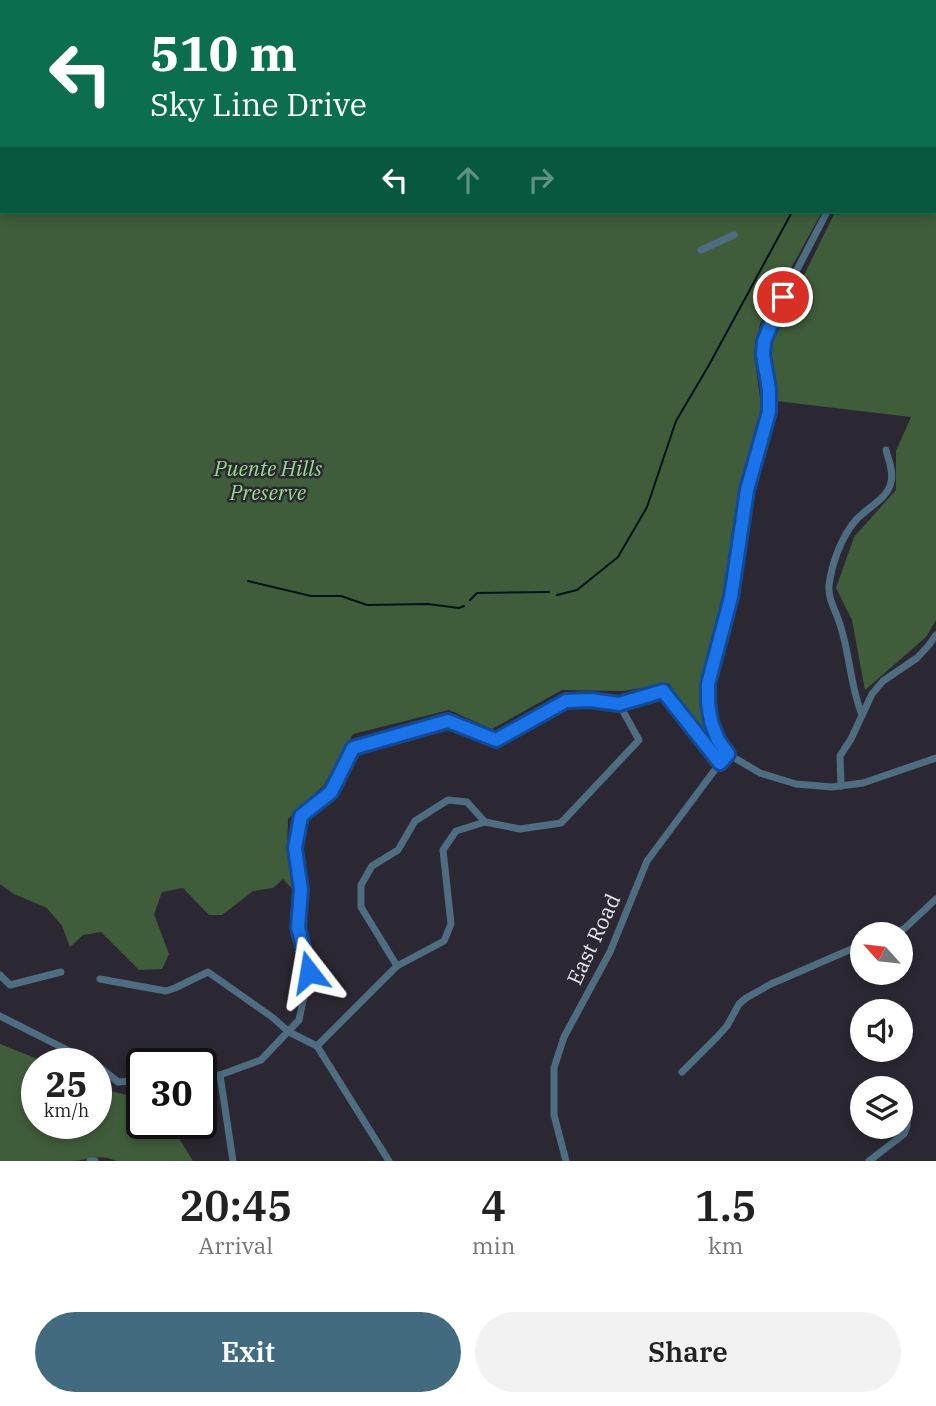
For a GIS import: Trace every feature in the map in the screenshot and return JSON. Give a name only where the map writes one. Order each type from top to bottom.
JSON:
[{"type":"street","points":[[826,214],[763,342],[763,359],[770,397],[769,412],[747,490],[731,597],[708,690],[708,707],[712,726],[728,754],[760,773],[791,783],[841,786],[872,780],[936,758]]},
{"type":"street","points":[[701,250],[734,235]]},
{"type":"street","points":[[862,715],[854,693],[845,639],[829,588],[836,559],[848,530],[890,486],[892,475],[887,450]]},
{"type":"street","points":[[841,786],[836,758],[851,739],[870,697],[880,684],[914,661],[936,635]]},
{"type":"street","points":[[217,1075],[261,1060],[299,1020],[309,972],[298,927],[301,890],[295,848],[301,816],[331,792],[353,748],[448,721],[496,740],[566,701],[591,700],[619,704],[663,691],[720,763]]},
{"type":"street","points":[[317,1046],[397,966],[444,941],[451,924],[443,850],[456,831],[485,822],[520,829],[561,823],[639,740],[619,704]]},
{"type":"street","name":"East Road","points":[[566,1161],[554,1115],[554,1069],[564,1037],[610,952],[646,861],[728,754]]},
{"type":"street","points":[[397,966],[361,907],[361,885],[372,866],[398,850],[415,821],[448,800],[467,802],[485,822]]},
{"type":"street","points":[[911,922],[936,899]]},
{"type":"street","points":[[682,1072],[727,1026],[738,1004],[746,998],[771,984],[850,950]]},
{"type":"street","points":[[0,975],[10,985],[61,972]]},
{"type":"street","points":[[100,979],[166,991],[208,972],[289,1032],[317,1046],[389,1161]]},
{"type":"street","points":[[0,1016],[64,1048]]},
{"type":"street","points":[[220,1075],[233,1161]]},
{"type":"street","points":[[869,1161],[898,1139]]},
{"type":"green space","name":"Puente Hills Preserve","points":[[0,214],[821,214],[760,324],[754,353],[762,413],[740,488],[722,614],[701,702],[703,718],[720,751],[719,755],[703,739],[669,683],[624,691],[562,690],[492,729],[449,710],[353,734],[324,785],[288,819],[287,850],[295,892],[283,879],[273,888],[253,891],[222,915],[209,915],[183,888],[162,892],[154,914],[169,954],[162,969],[139,970],[101,932],[83,935],[70,947],[62,926],[47,908],[14,894],[0,884]]},
{"type":"green space","points":[[834,214],[936,214],[936,620],[926,637],[865,690],[852,620],[836,588],[854,537],[896,490],[896,451],[911,417],[776,401],[770,350]]},
{"type":"green space","points":[[0,1044],[21,1052],[21,1139],[112,1139],[112,1091],[126,1095],[126,1139],[180,1139],[193,1161],[116,1161],[99,1157],[72,1161],[0,1161]]},
{"type":"waterway","points":[[557,595],[577,590],[618,557],[647,507],[676,421],[791,214]]},
{"type":"waterway","points":[[248,581],[311,596],[341,596],[367,605],[464,606]]},
{"type":"waterway","points":[[470,600],[477,593],[549,592]]},
{"type":"route","points":[[309,972],[298,927],[301,890],[295,848],[301,816],[331,792],[353,748],[448,721],[496,740],[566,701],[591,700],[619,704],[663,691],[720,763],[728,754],[718,740],[711,722],[708,684],[731,597],[747,490],[769,412],[764,341],[783,297]]}]
